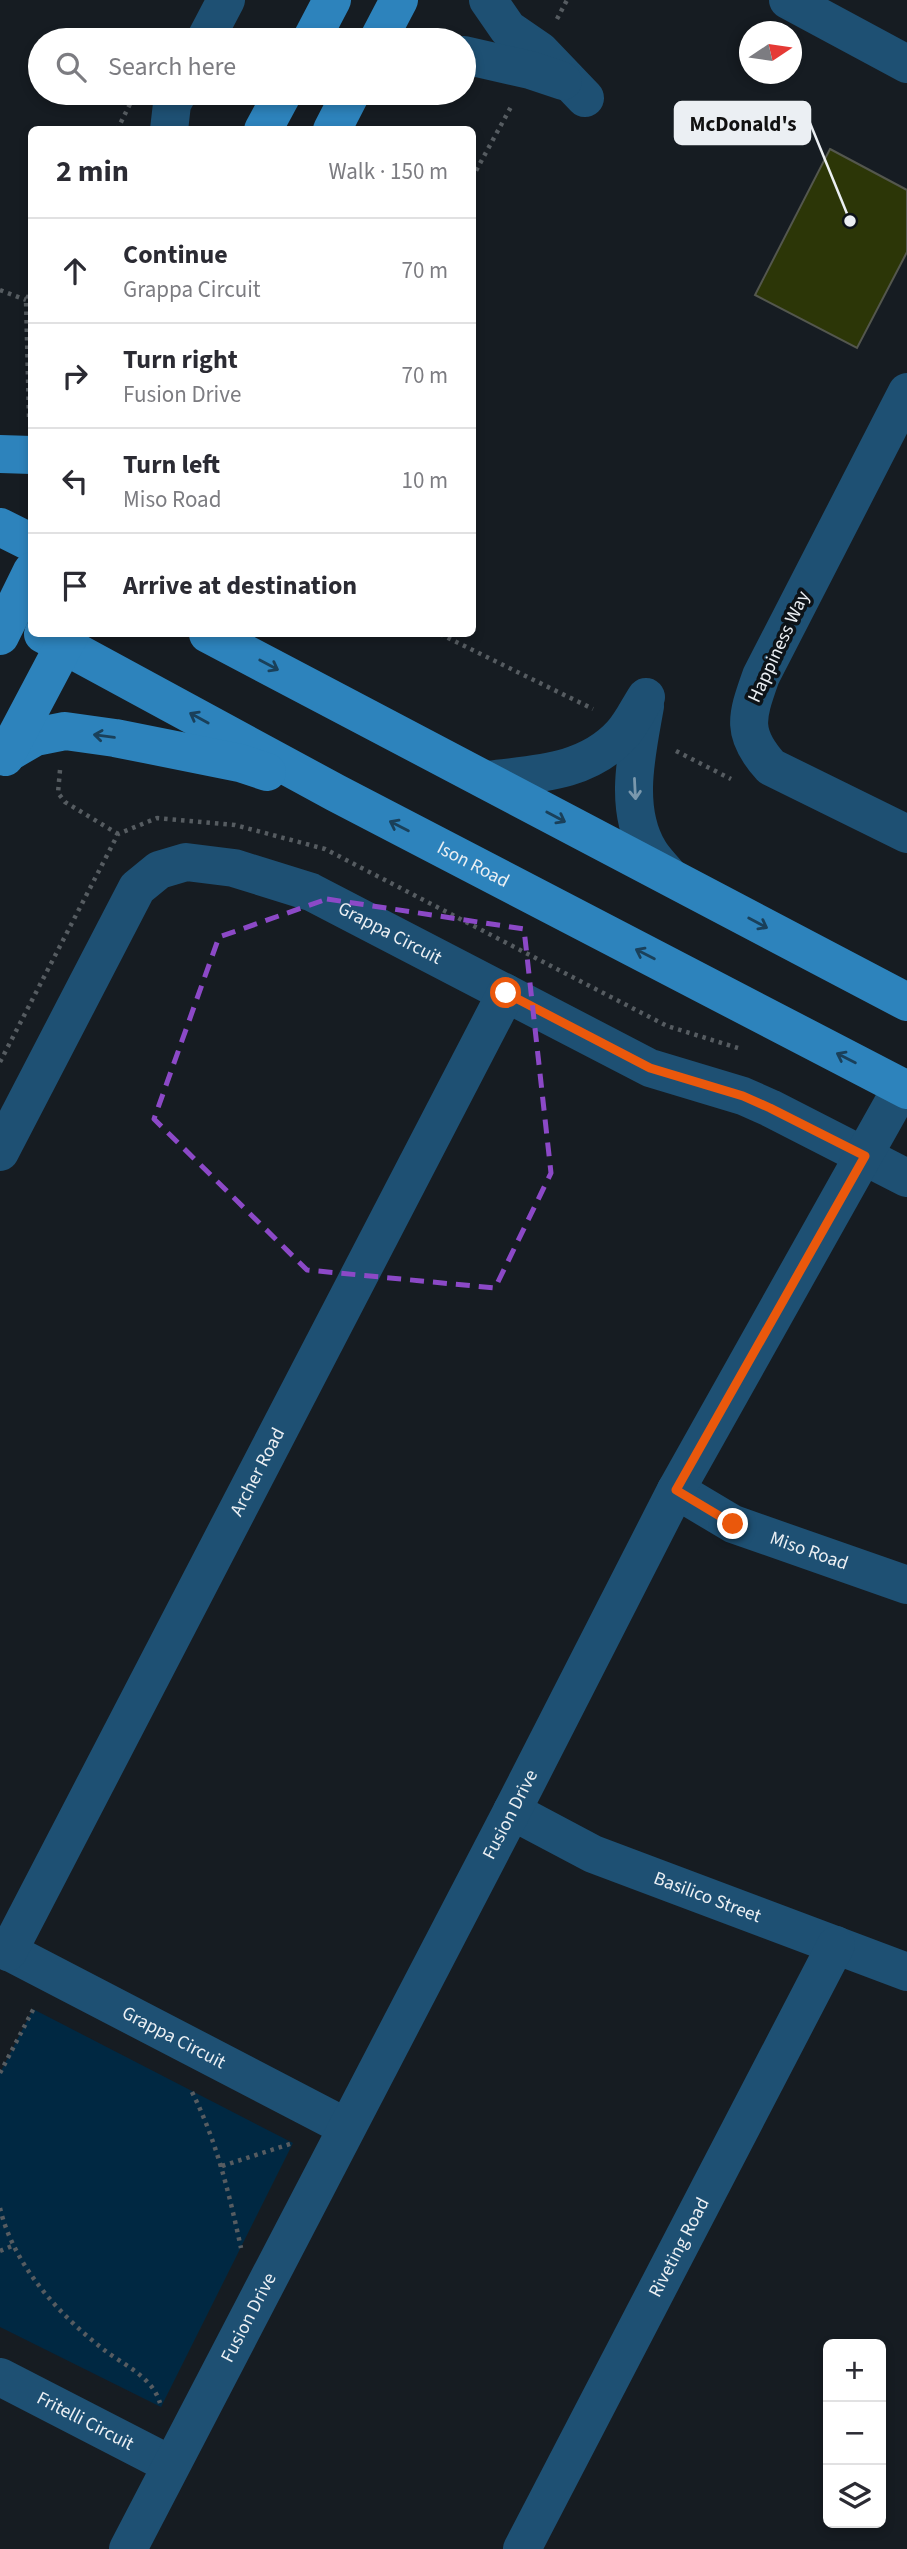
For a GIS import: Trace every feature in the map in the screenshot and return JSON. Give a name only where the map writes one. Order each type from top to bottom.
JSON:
[{"type":"main road","points":[[317,28],[332,0]]},
{"type":"main road","points":[[384,28],[399,0]]},
{"type":"main road","points":[[265,126],[277,105]]},
{"type":"main road","points":[[334,126],[345,105]]},
{"type":"main road","points":[[0,454],[28,455]]},
{"type":"main road","points":[[0,527],[28,541]]},
{"type":"main road","points":[[3,760],[29,637]]},
{"type":"main road","name":"Ison Road","points":[[46,637],[336,793],[905,1085]]},
{"type":"main road","points":[[214,637],[669,876],[903,1004]]},
{"type":"main road","points":[[3,760],[35,737],[65,731],[115,738],[240,763],[336,793]]},
{"type":"street","points":[[211,28],[226,0]]},
{"type":"street","points":[[476,58],[530,70],[577,90],[540,51],[508,29],[488,0]]},
{"type":"street","points":[[788,0],[907,64]]},
{"type":"street","points":[[169,126],[172,105]]},
{"type":"street","name":"Happiness Way","points":[[907,392],[761,676],[749,709],[749,731],[756,750],[771,767],[907,834]]},
{"type":"street","points":[[486,780],[555,772],[592,759],[623,733],[646,697],[634,771],[636,816],[648,850],[669,876]]},
{"type":"street","name":"Grappa Circuit","points":[[0,1152],[137,888],[159,870],[186,862],[234,868],[311,892],[650,1068],[761,1104],[907,1178]]},
{"type":"street","name":"Archer Road","points":[[4,1950],[506,993]]},
{"type":"street","name":"Fusion Drive","points":[[128,2549],[676,1490],[905,1085]]},
{"type":"street","name":"Miso Road","points":[[676,1490],[733,1524],[907,1585]]},
{"type":"street","name":"Basilico Street","points":[[512,1811],[593,1854],[907,1972]]},
{"type":"street","name":"Riveting Road","points":[[522,2549],[835,1945]]},
{"type":"street","name":"Grappa Circuit","points":[[4,1950],[346,2127]]},
{"type":"street","name":"Fritelli Circuit","points":[[0,2376],[171,2465]]},
{"type":"path","points":[[119,126],[130,105]]},
{"type":"path","points":[[0,290],[26,300]]},
{"type":"path","points":[[28,297],[28,377]]},
{"type":"path","points":[[1,2073],[52,1974]]},
{"type":"path","points":[[192,2092],[222,2166],[241,2248]]},
{"type":"path","points":[[222,2166],[293,2143]]},
{"type":"path","points":[[0,2208],[12,2246],[46,2294],[75,2326],[150,2383],[158,2395],[161,2407]]},
{"type":"path","points":[[0,2251],[12,2246]]},
{"type":"highlighted area","points":[[327,899],[524,929],[551,1173],[495,1288],[307,1270],[154,1119],[219,937]]},
{"type":"shaded area","points":[[33,2009],[293,2143],[161,2407],[0,2327],[0,2073]]},
{"type":"building","points":[[830,149],[907,190],[907,252],[857,348],[755,295]]},
{"type":"place","name":"McDonald's","points":[[850,221]]},
{"type":"route","points":[[506,993],[650,1068],[743,1096],[865,1156],[676,1490],[733,1524]]}]
